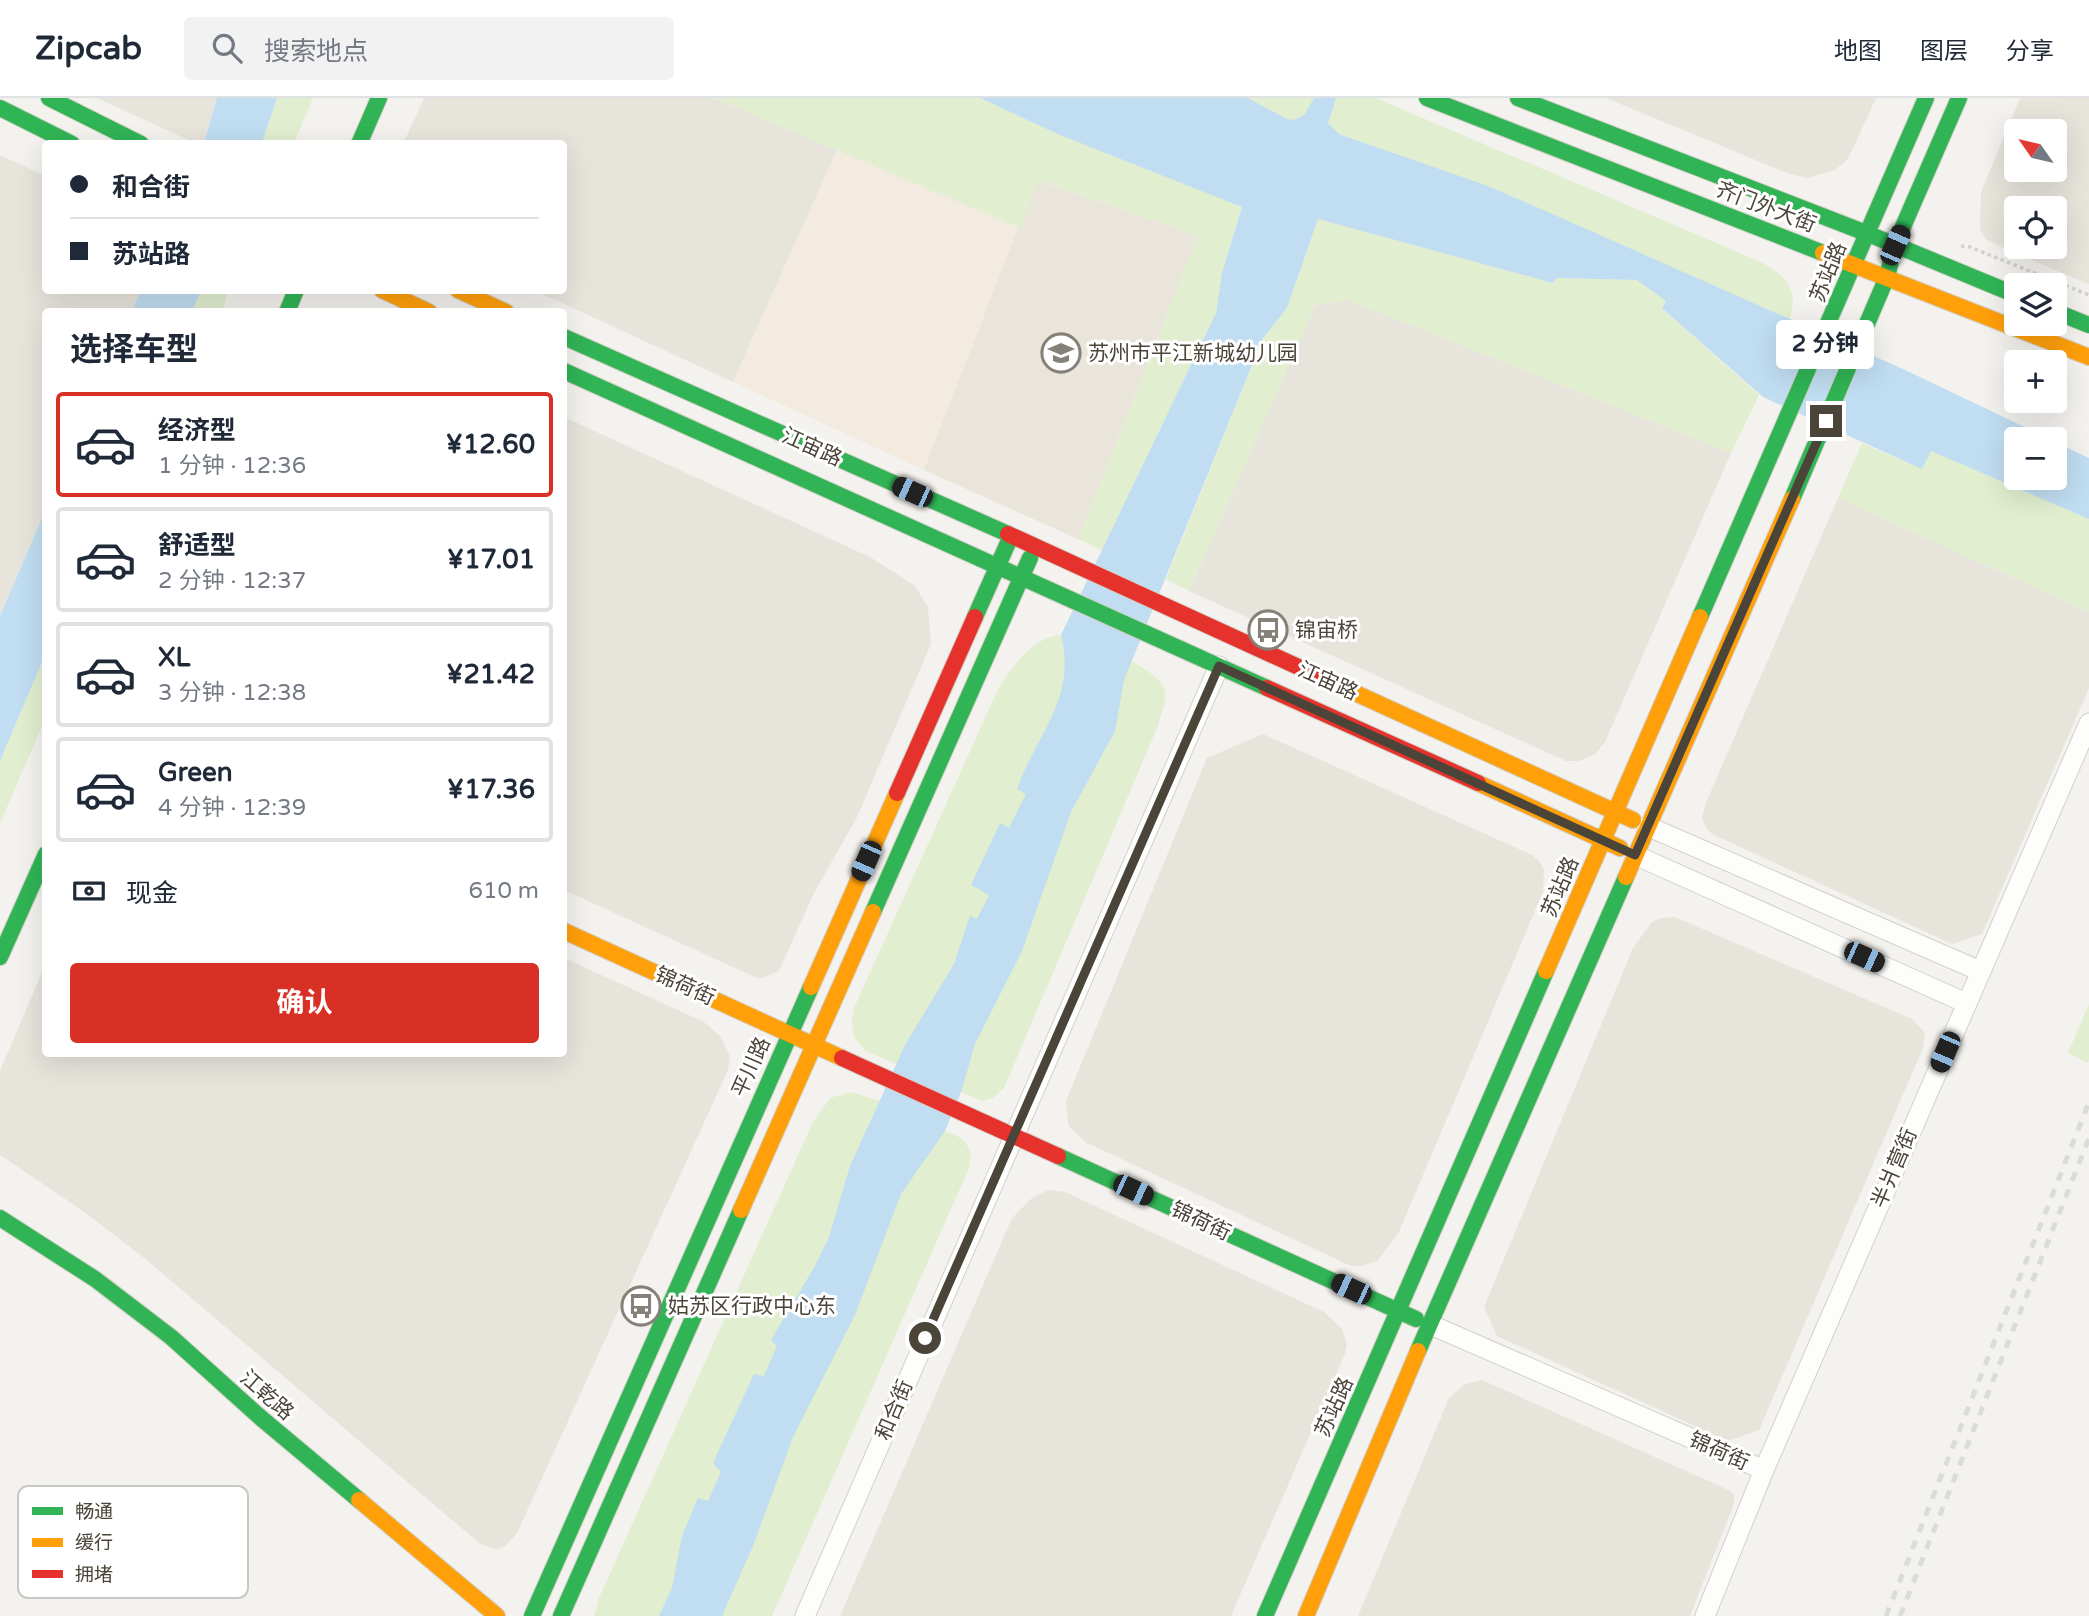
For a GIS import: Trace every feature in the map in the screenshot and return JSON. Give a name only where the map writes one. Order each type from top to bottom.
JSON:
[{"type":"street","points":[[49,98],[133,140]]},
{"type":"street","points":[[361,140],[379,98]]},
{"type":"street","name":"齐门外大街","points":[[1427,98],[2089,357]]},
{"type":"street","name":"齐门外大街","points":[[1518,98],[1866,233],[2004,290]]},
{"type":"street","name":"苏站路","points":[[1265,1616],[1834,315],[1866,233],[1926,98]]},
{"type":"street","points":[[1306,1616],[1429,1324],[1868,325],[1887,277],[1895,245],[1959,98]]},
{"type":"street","points":[[0,108],[64,140]]},
{"type":"street","points":[[391,294],[420,308]]},
{"type":"street","points":[[467,294],[497,308]]},
{"type":"street","points":[[2067,316],[2089,325]]},
{"type":"street","name":"江宙路","points":[[567,338],[1035,546],[1647,826],[1980,971]]},
{"type":"street","name":"江宙路","points":[[567,372],[1966,1003]]},
{"type":"street","name":"平川路","points":[[532,1616],[1012,536]]},
{"type":"street","points":[[561,1616],[1035,546]]},
{"type":"street","name":"和合街","points":[[805,1616],[1219,666]]},
{"type":"street","name":"半爿营街","points":[[1705,1616],[1764,1471],[2089,723]]},
{"type":"street","points":[[0,957],[42,864]]},
{"type":"street","name":"锦荷街","points":[[567,932],[1399,1311],[1764,1471]]},
{"type":"street","name":"江乾路","points":[[0,1218],[95,1279],[171,1337],[261,1418],[497,1616]]},
{"type":"shaded area","points":[[97,98],[217,98],[205,140],[188,140]]},
{"type":"shaded area","points":[[424,98],[714,98],[837,150],[733,382],[542,294],[567,294],[567,140],[405,140]]},
{"type":"shaded area","points":[[1606,98],[1876,98],[1848,159],[1835,170],[1808,178],[1789,174]]},
{"type":"shaded area","points":[[2020,98],[2089,98],[2089,284],[2029,259],[2067,259],[2067,196],[2004,196],[2004,248],[1986,239],[1980,229],[1981,192],[2004,137],[2004,182],[2067,182],[2067,119],[2011,119]]},
{"type":"shaded area","points":[[837,150],[1020,228],[924,470],[733,382]]},
{"type":"shaded area","points":[[0,155],[42,175],[42,294],[140,294],[133,308],[42,308],[42,518],[0,616]]},
{"type":"shaded area","name":"苏州市平江新城幼儿园","points":[[1037,180],[1198,236],[1078,539],[924,470]]},
{"type":"shaded area","points":[[1348,300],[1731,453],[1605,742],[1595,754],[1579,761],[1566,761],[1189,591],[1315,305]]},
{"type":"shaded area","points":[[567,418],[870,557],[915,586],[928,607],[931,644],[857,817],[814,893],[779,971],[759,979],[567,891]]},
{"type":"shaded area","points":[[1838,498],[2089,612],[2089,688],[1982,934],[1952,944],[1714,835],[1707,829],[1702,818],[1705,805]]},
{"type":"shaded area","points":[[1263,734],[1532,855],[1544,870],[1543,892],[1398,1234],[1377,1261],[1361,1266],[1351,1266],[1085,1142],[1069,1126],[1066,1101],[1207,758]]},
{"type":"shaded area","points":[[1675,917],[1912,1019],[1925,1033],[1923,1048],[1759,1430],[1728,1441],[1497,1336],[1484,1307],[1633,948],[1651,923],[1660,918]]},
{"type":"shaded area","points":[[567,959],[704,1022],[720,1036],[730,1057],[728,1070],[517,1533],[505,1546],[497,1550],[479,1543],[148,1261],[83,1211],[0,1155],[0,1071],[42,972],[42,1057],[567,1057]]},
{"type":"shaded area","points":[[1048,1190],[1065,1192],[1324,1312],[1342,1329],[1347,1344],[1345,1354],[1231,1616],[840,1616],[1012,1218],[1032,1198]]},
{"type":"shaded area","points":[[1482,1380],[1731,1491],[1734,1504],[1690,1616],[1358,1616],[1449,1398],[1465,1384]]},
{"type":"green space","points":[[277,98],[313,98],[295,140],[263,140]]},
{"type":"green space","points":[[714,98],[980,98],[1060,135],[1242,206],[1222,273],[1216,313],[1102,550],[1078,539],[1198,236],[1038,180],[1020,228]]},
{"type":"green space","points":[[1248,98],[1376,98],[1763,263],[1785,280],[1792,292],[1790,319],[1485,186],[1343,135],[1287,119]]},
{"type":"green space","points":[[1318,219],[1553,283],[1556,278],[1637,280],[1666,301],[1663,309],[1759,395],[1731,453],[1348,300],[1315,305],[1189,591],[1166,579],[1263,338],[1287,308]]},
{"type":"green space","points":[[200,294],[226,294],[224,308],[194,308]]},
{"type":"green space","points":[[1862,443],[1922,469],[1930,450],[2004,482],[2004,490],[2022,490],[2089,519],[2089,612],[1838,498]]},
{"type":"green space","points":[[1061,635],[1072,636],[1139,665],[1160,682],[1165,691],[1165,700],[1157,728],[1004,1088],[993,1098],[982,1101],[866,1051],[854,1037],[852,1019],[854,1008],[999,687],[1025,653],[1042,641]]},
{"type":"green space","points":[[42,662],[42,726],[0,823],[0,761]]},
{"type":"green space","points":[[2089,1004],[2089,1059],[2088,1063],[2068,1053]]},
{"type":"green space","points":[[851,1092],[880,1101],[961,1138],[969,1148],[970,1163],[772,1616],[594,1616],[599,1598],[812,1124],[830,1098]]},
{"type":"water","points":[[217,98],[277,98],[263,140],[205,140]]},
{"type":"water","points":[[980,98],[1248,98],[1287,119],[1295,120],[1305,114],[1314,98],[1336,98],[1328,123],[1339,134],[1485,185],[1905,370],[2025,427],[2004,427],[2004,482],[1931,451],[1922,469],[1763,397],[1662,308],[1666,301],[1637,280],[1556,278],[1553,283],[1318,219],[1287,308],[1263,338],[1124,680],[1115,731],[1071,812],[1022,951],[975,1044],[961,1092],[945,1131],[901,1194],[855,1315],[793,1437],[753,1546],[722,1616],[659,1616],[672,1588],[682,1536],[698,1498],[708,1501],[721,1472],[713,1463],[754,1374],[764,1376],[777,1346],[771,1340],[829,1237],[850,1166],[905,1045],[954,964],[970,916],[977,919],[989,895],[971,885],[1000,823],[1009,828],[1026,794],[1017,789],[1052,715],[1064,678],[1065,658],[1061,635],[1216,313],[1222,273],[1242,207],[1060,135]]},
{"type":"water","points":[[139,294],[200,294],[193,308],[133,308]]},
{"type":"water","points":[[2067,448],[2089,458],[2089,519],[2022,490],[2067,490]]},
{"type":"water","points":[[42,518],[42,662],[0,761],[0,616]]},
{"type":"railway","points":[[1886,1616],[2089,1102]]},
{"type":"railway","points":[[1900,1616],[2089,1138]]},
{"type":"traffic: fast","points":[[49,98],[133,140]]},
{"type":"traffic: fast","points":[[361,140],[379,98]]},
{"type":"traffic: fast","points":[[1427,98],[1823,253]]},
{"type":"traffic: fast","points":[[1518,98],[1866,233],[2004,290]]},
{"type":"traffic: fast","points":[[1700,617],[1926,98]]},
{"type":"traffic: fast","points":[[1792,499],[1887,277],[1895,245],[1959,98]]},
{"type":"traffic: fast","points":[[0,108],[64,140]]},
{"type":"traffic: fast","points":[[289,308],[294,294]]},
{"type":"traffic: fast","points":[[2067,316],[2089,325]]},
{"type":"traffic: fast","points":[[567,338],[1008,534]]},
{"type":"traffic: fast","points":[[567,372],[1267,688]]},
{"type":"traffic: fast","points":[[975,617],[1011,536]]},
{"type":"traffic: fast","points":[[873,912],[1030,558]]},
{"type":"traffic: fast","points":[[0,957],[42,863]]},
{"type":"traffic: fast","points":[[1418,1351],[1626,877]]},
{"type":"traffic: fast","points":[[1265,1616],[1546,971]]},
{"type":"traffic: fast","points":[[532,1616],[811,987]]},
{"type":"traffic: fast","points":[[1058,1156],[1416,1319]]},
{"type":"traffic: fast","points":[[561,1616],[741,1210]]},
{"type":"traffic: fast","points":[[0,1218],[95,1279],[171,1337],[261,1418],[359,1500]]},
{"type":"traffic: slow","points":[[1823,253],[2089,357]]},
{"type":"traffic: slow","points":[[391,294],[420,308]]},
{"type":"traffic: slow","points":[[467,294],[497,308]]},
{"type":"traffic: slow","points":[[1626,877],[1792,499]]},
{"type":"traffic: slow","points":[[1546,971],[1700,617]]},
{"type":"traffic: slow","points":[[1316,675],[1633,820]]},
{"type":"traffic: slow","points":[[1478,783],[1620,848]]},
{"type":"traffic: slow","points":[[811,987],[897,793]]},
{"type":"traffic: slow","points":[[741,1210],[873,912]]},
{"type":"traffic: slow","points":[[567,932],[842,1058]]},
{"type":"traffic: slow","points":[[1306,1616],[1418,1351]]},
{"type":"traffic: slow","points":[[359,1500],[497,1616]]},
{"type":"traffic: jam","points":[[1008,534],[1316,675]]},
{"type":"traffic: jam","points":[[897,793],[975,617]]},
{"type":"traffic: jam","points":[[1267,688],[1478,783]]},
{"type":"traffic: jam","points":[[842,1058],[1058,1156]]},
{"type":"place","name":"苏州市平江新城幼儿园","points":[[1061,353]]},
{"type":"place","name":"锦宙桥","points":[[1268,630]]},
{"type":"place","name":"姑苏区行政中心东","points":[[641,1306]]},
{"type":"route","points":[[925,1338],[1219,666],[1635,855],[1826,421]]}]
